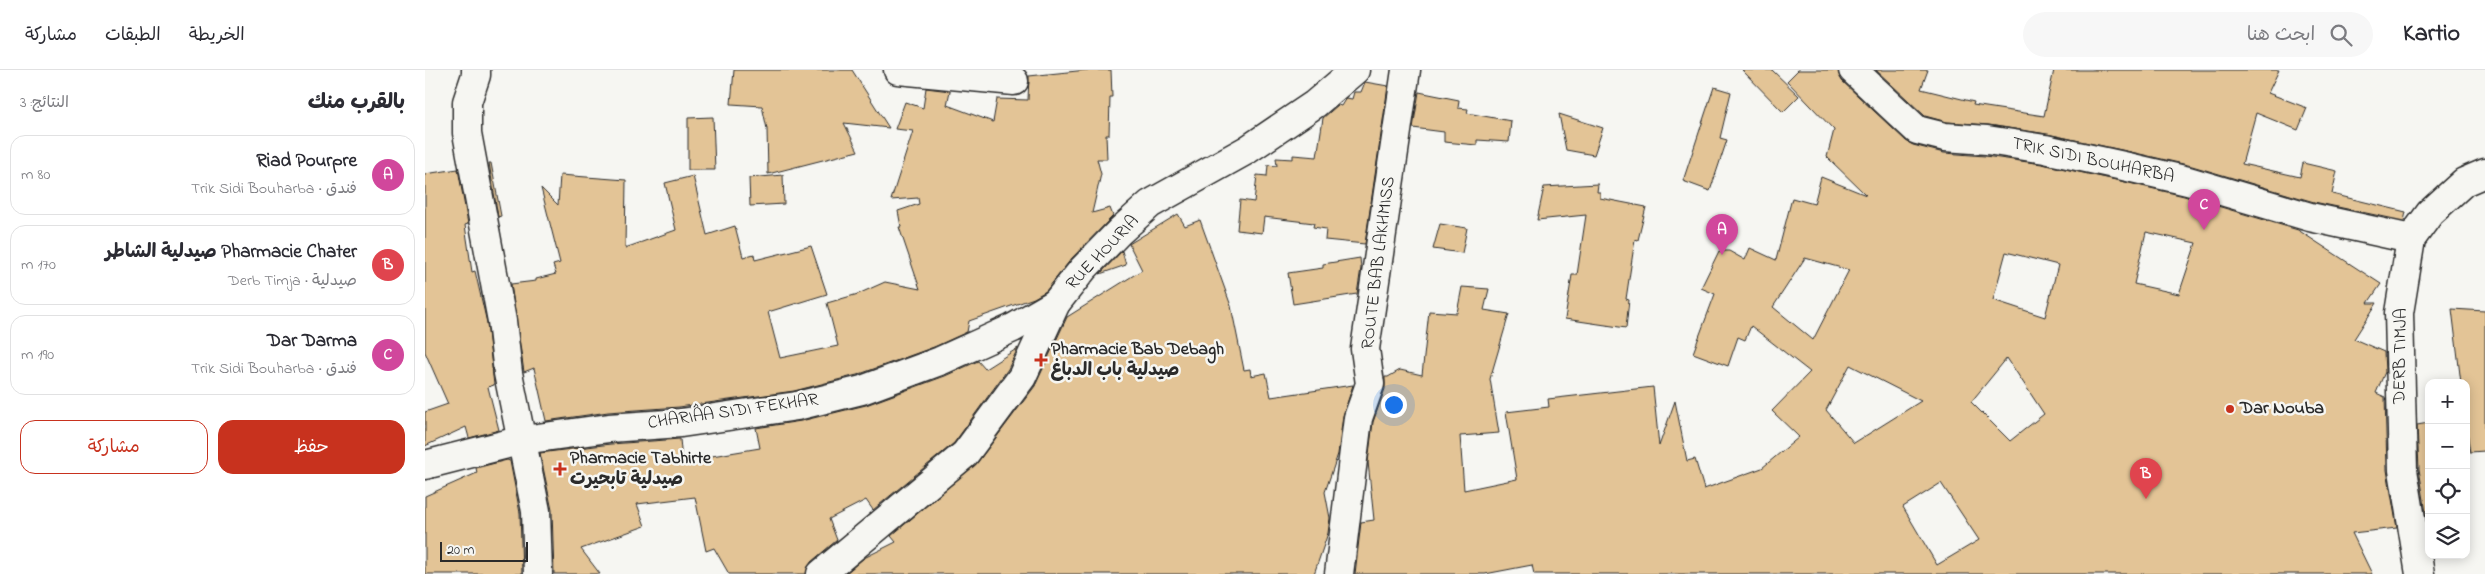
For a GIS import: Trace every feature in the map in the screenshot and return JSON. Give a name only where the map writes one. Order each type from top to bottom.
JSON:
[{"type":"street","points":[[476,70],[477,75],[467,102],[467,133],[502,321],[508,373],[536,511],[538,574]]},
{"type":"street","points":[[898,70],[1014,81]]},
{"type":"street","name":"RUE HOURIA","points":[[821,574],[965,454],[1022,377],[1056,303],[1083,269],[1151,204],[1247,150],[1315,104],[1355,70]]},
{"type":"street","name":"ROUTE BAB LAKHMISS","points":[[1339,574],[1358,418],[1371,384],[1365,349],[1406,70]]},
{"type":"street","name":"TRIK SIDI BOUHARBA","points":[[1853,70],[1917,130],[1945,137],[1987,140],[2045,149],[2128,167],[2188,181],[2310,217],[2411,239]]},
{"type":"street","name":"DERB TIMJA","points":[[2420,574],[2403,470],[2400,426],[2399,314],[2411,239],[2430,213],[2465,182],[2485,173]]},
{"type":"street","name":"CHARIÂA SIDI FEKHAR","points":[[425,465],[523,440],[609,428],[681,423],[797,406],[862,390],[940,361],[1013,328],[1056,303]]},
{"type":"building","points":[[734,70],[852,70],[889,128],[844,123],[858,151],[768,174],[767,129],[762,106],[731,104]]},
{"type":"building","points":[[1087,70],[1111,70],[1112,97],[1110,97],[1109,135],[1106,135],[1107,159],[1097,159],[1101,174],[1092,213],[1110,208],[1113,216],[1072,258],[1046,291],[1034,298],[969,321],[967,332],[934,347],[857,375],[794,391],[679,407],[608,412],[546,421],[534,368],[524,372],[511,284],[536,281],[536,279],[556,274],[553,265],[560,263],[541,188],[558,205],[560,175],[626,180],[625,248],[676,230],[665,183],[693,176],[707,235],[735,226],[743,257],[754,254],[755,260],[811,246],[827,294],[768,312],[780,358],[838,346],[827,303],[858,294],[885,282],[920,289],[899,227],[901,227],[898,211],[919,204],[918,198],[891,200],[913,131],[895,129],[905,102],[923,108],[926,88],[950,91],[947,105],[993,122],[997,99],[1028,100],[1029,76]]},
{"type":"building","points":[[1742,70],[1772,70],[1799,96],[1783,112]]},
{"type":"building","points":[[1798,70],[1838,70],[1842,81],[1906,141],[1913,145],[1944,153],[1985,156],[2042,164],[2184,196],[2298,230],[2381,284],[2368,303],[2377,303],[2354,339],[2384,352],[2385,372],[2376,393],[2385,397],[2387,470],[2397,528],[2352,533],[2372,574],[1534,574],[1532,565],[1485,574],[1355,574],[1361,522],[1374,520],[1368,462],[1373,422],[1385,389],[1385,377],[1400,370],[1422,375],[1429,311],[1457,313],[1462,287],[1489,289],[1484,310],[1509,314],[1490,379],[1499,433],[1460,436],[1464,490],[1517,479],[1506,412],[1549,407],[1548,399],[1653,387],[1659,446],[1675,401],[1687,461],[1695,459],[1704,489],[1762,468],[1799,437],[1772,411],[1810,372],[1751,326],[1745,340],[1738,337],[1728,366],[1693,353],[1715,294],[1701,288],[1719,251],[1729,251],[1745,260],[1750,248],[1776,260],[1792,198],[1814,204],[1821,177],[1866,195],[1827,157],[1834,130],[1787,81]],"holes":[[[2146,232],[2196,243],[2179,294],[2134,284]],[[2006,252],[2058,265],[2045,317],[1993,300]],[[1805,258],[1849,270],[1813,340],[1773,307]],[[2007,358],[2044,414],[2010,441],[1971,402]],[[1850,365],[1921,401],[1854,443],[1826,410]],[[1941,483],[1979,540],[1937,565],[1903,507]]]},
{"type":"building","points":[[1876,70],[1928,70],[1921,89],[1974,102],[1973,105],[2044,116],[2054,70],[2279,70],[2268,93],[2307,108],[2298,130],[2256,113],[2242,164],[2300,177],[2303,163],[2337,171],[2332,194],[2406,212],[2404,221],[2314,202],[2192,166],[2131,152],[2047,134],[1989,125],[1947,122],[1925,116]]},
{"type":"building","points":[[1365,82],[1388,86],[1365,244],[1325,240],[1326,229],[1313,227],[1314,223],[1264,217],[1262,233],[1237,230],[1240,200],[1254,202],[1257,175],[1267,176],[1268,165],[1277,166],[1276,158],[1293,159],[1293,155],[1317,157],[1323,118],[1338,105],[1341,106],[1346,98],[1352,99],[1354,92],[1361,92]]},
{"type":"building","points":[[1714,87],[1731,92],[1720,138],[1727,140],[1710,191],[1683,181]]},
{"type":"building","points":[[1419,92],[1459,100],[1458,108],[1468,109],[1467,113],[1511,121],[1509,142],[1477,140],[1477,145],[1444,142],[1444,132],[1413,128]]},
{"type":"building","points":[[1559,114],[1603,128],[1594,155],[1566,150]]},
{"type":"building","points":[[713,117],[715,170],[688,170],[688,118]]},
{"type":"building","points":[[489,163],[491,163],[501,216],[498,217]]},
{"type":"building","points":[[458,169],[468,224],[465,225],[472,272],[475,271],[487,323],[494,385],[488,387],[499,430],[469,438],[466,427],[425,446],[425,412],[448,404],[425,352],[425,174]]},
{"type":"building","points":[[783,175],[784,204],[750,206],[749,178]]},
{"type":"building","points":[[1598,184],[1597,192],[1600,192],[1600,198],[1646,207],[1638,240],[1635,239],[1626,299],[1629,300],[1626,328],[1565,319],[1572,275],[1577,275],[1586,215],[1537,220],[1544,187]]},
{"type":"building","points":[[1178,214],[1185,226],[1200,220],[1231,306],[1244,370],[1250,369],[1251,376],[1266,373],[1271,397],[1353,385],[1343,416],[1338,454],[1325,492],[1330,518],[1328,533],[1314,574],[845,574],[864,558],[896,542],[891,536],[977,463],[1035,386],[1067,317],[1142,270],[1129,244]]},
{"type":"building","points":[[1440,224],[1467,228],[1462,253],[1433,249]]},
{"type":"building","points":[[1122,251],[1126,265],[1100,274]]},
{"type":"building","points":[[1360,258],[1361,268],[1357,294],[1293,304],[1288,273],[1323,268],[1323,264]]},
{"type":"building","points":[[2452,309],[2485,311],[2485,451],[2470,452],[2470,379],[2461,379]]},
{"type":"building","points":[[1018,348],[1008,369],[954,443],[873,510],[866,500],[829,519],[837,540],[811,562],[806,574],[729,574],[714,548],[706,551],[695,497],[637,504],[645,526],[581,549],[600,574],[554,574],[552,510],[540,453],[611,444],[680,439],[682,461],[760,448],[756,428],[801,421],[866,405],[945,376],[978,361],[985,369]]},
{"type":"building","points":[[2425,424],[2425,506],[2419,469],[2417,425]]},
{"type":"building","points":[[507,460],[510,461],[520,513],[522,574],[425,574],[425,496],[477,473],[476,468]]},
{"type":"place","name":"Dar Darma","points":[[2204,230]]},
{"type":"place","name":"Riad Pourpre","points":[[1722,255]]},
{"type":"place","name":"Pharmacie Bab Debagh صيدلية باب الدباغ","points":[[1041,360]]},
{"type":"place","name":"Dar Nouba","points":[[2230,409]]},
{"type":"place","name":"Pharmacie Tabhirte صيدلية تابحيرت","points":[[560,469]]},
{"type":"place","name":"Pharmacie Chater صيدلية الشاطر","points":[[2146,499]]}]
